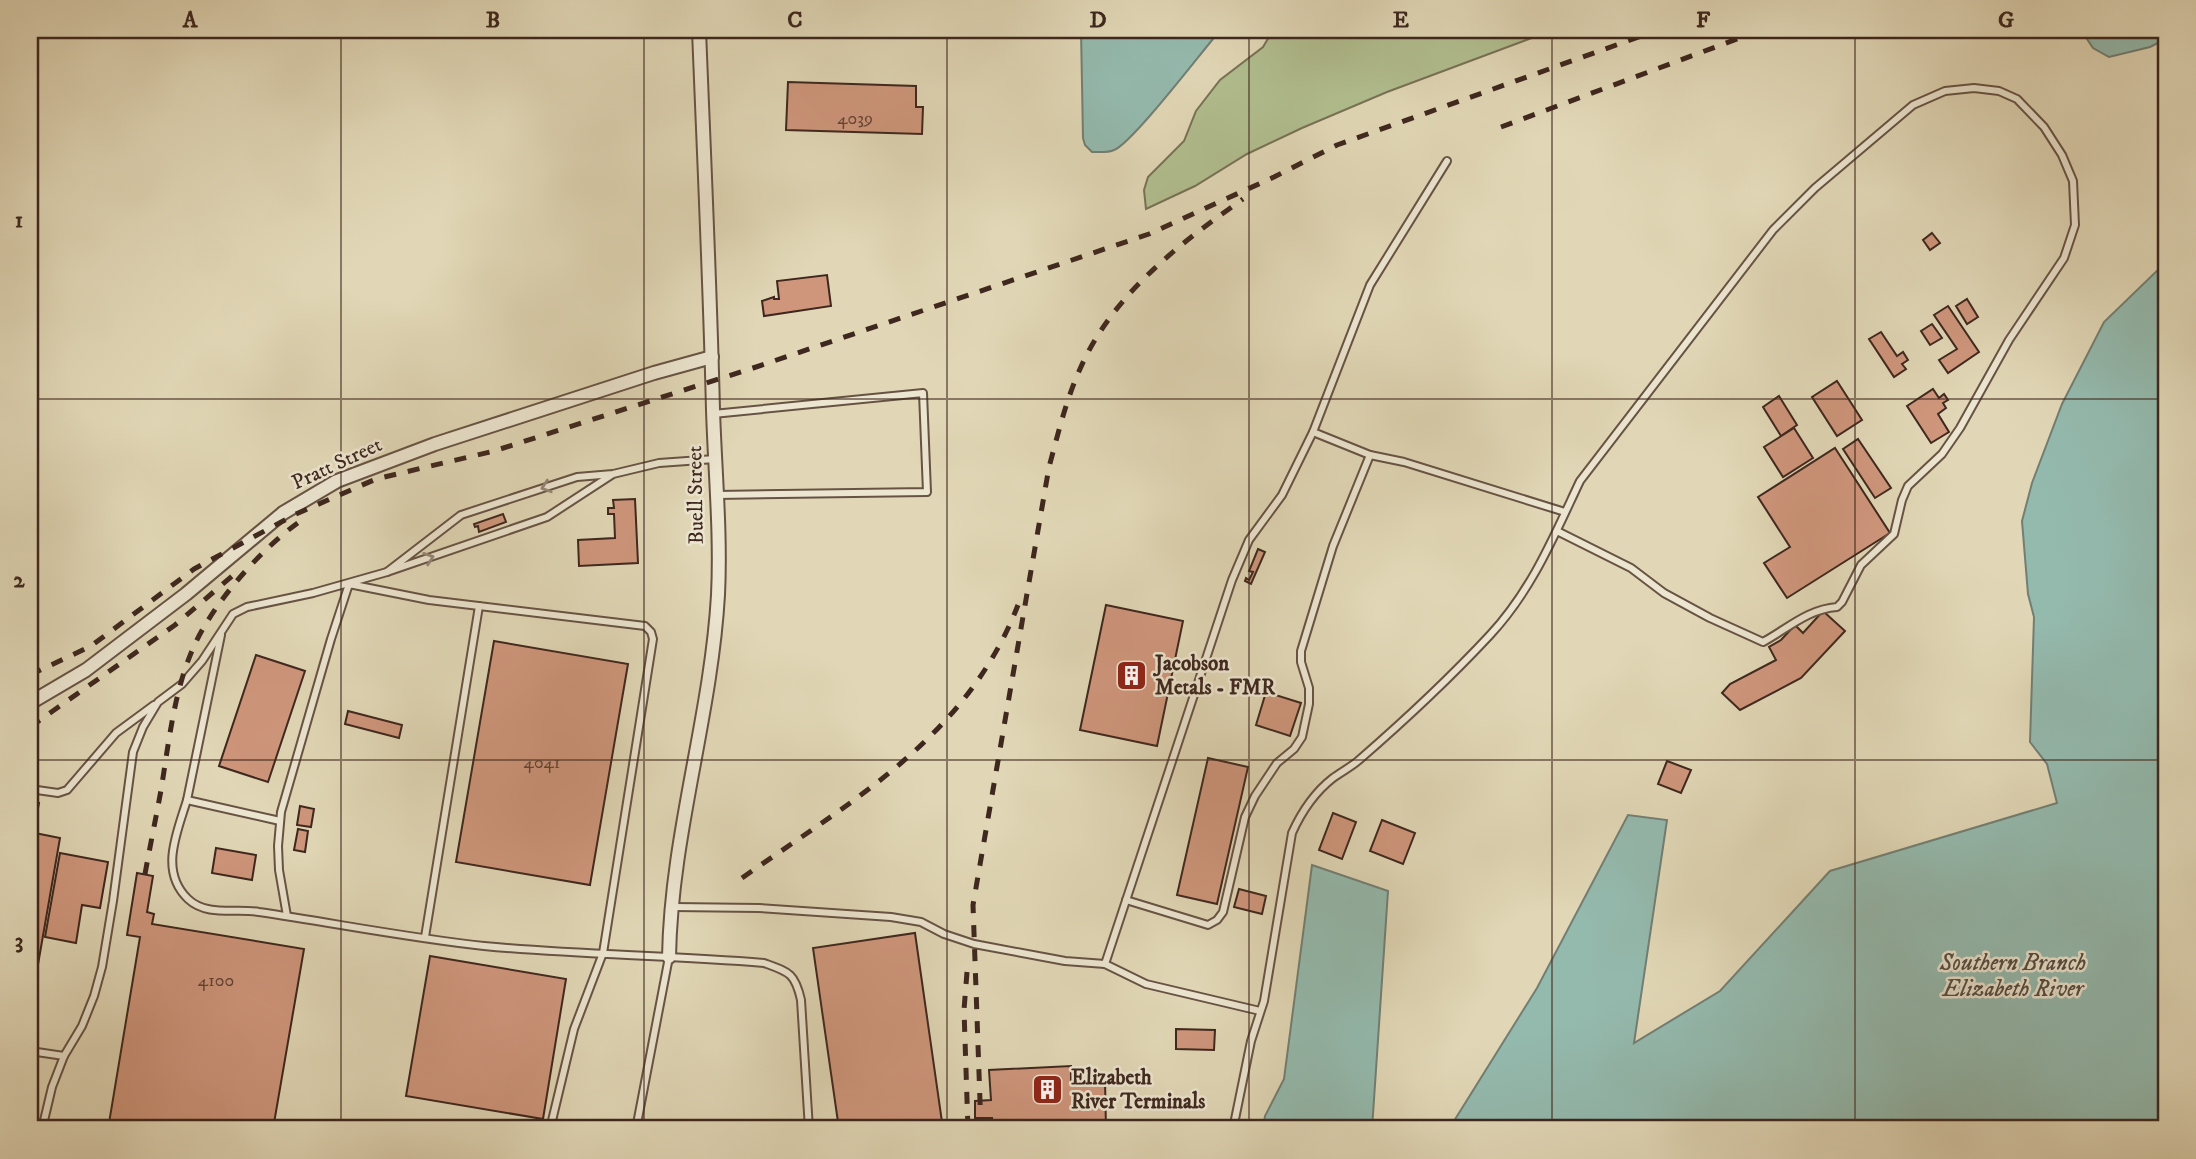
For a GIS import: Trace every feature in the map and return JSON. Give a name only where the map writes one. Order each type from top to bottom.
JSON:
[{"type":"street","name":"Buell Street","points":[[668,957],[671,906],[715,632],[718,591],[699,30]]},
{"type":"street","name":"Pratt Street","points":[[30,703],[86,670],[186,594],[283,513],[337,481],[435,444],[654,373],[712,357]]},
{"type":"lane","points":[[1233,1129],[1251,1041],[1261,1011],[1292,833],[1300,816],[1331,779],[1357,762],[1489,636],[1514,608],[1531,584],[1580,481],[1595,459],[1773,230],[1815,188],[1913,106],[1945,91],[1974,88],[1999,91],[2017,99],[2044,127],[2063,156],[2073,181],[2075,225],[2064,258],[2009,340],[1960,428],[1942,454],[1908,486],[1894,534],[1861,565],[1837,607],[1796,620],[1763,642],[1710,618],[1664,593],[1631,568],[1557,531]]},
{"type":"lane","points":[[1105,964],[1232,580],[1249,540],[1282,495],[1313,432],[1370,285],[1447,161]]},
{"type":"lane","points":[[713,414],[923,393],[927,492],[716,495]]},
{"type":"lane","points":[[1313,432],[1370,455],[1404,462],[1517,495],[1565,512]]},
{"type":"lane","points":[[1126,900],[1208,925],[1217,920],[1223,912],[1245,817],[1255,796],[1277,763],[1302,737],[1309,704],[1309,688],[1301,662],[1301,651],[1333,546],[1370,455]]},
{"type":"lane","points":[[387,572],[461,515],[577,477],[613,474],[659,463],[715,459]]},
{"type":"lane","points":[[30,789],[58,793],[67,790],[116,733],[182,684],[202,661],[233,614],[247,607],[349,584],[547,517],[613,474]]},
{"type":"lane","points":[[349,584],[429,600],[646,626],[651,632],[653,639],[603,953],[574,1029],[550,1129]]},
{"type":"lane","points":[[287,916],[279,870],[280,821],[349,584]]},
{"type":"lane","points":[[425,937],[479,606]]},
{"type":"lane","points":[[223,630],[171,865],[176,885],[190,901],[209,910],[255,911],[485,946],[764,963],[789,972],[797,983],[801,1000],[809,1129]]},
{"type":"lane","points":[[42,1129],[52,1087],[64,1056],[82,1026],[102,967],[133,752],[143,727],[158,702]]},
{"type":"lane","points":[[187,800],[280,821]]},
{"type":"lane","points":[[671,906],[759,908],[891,917],[921,922],[944,934],[974,944],[1065,961],[1105,964],[1146,984],[1261,1011]]},
{"type":"lane","points":[[636,1129],[668,957]]},
{"type":"lane","points":[[30,1051],[64,1056]]},
{"type":"green space","points":[[1495,29],[1553,30],[1387,92],[1302,128],[1247,154],[1195,186],[1146,209],[1144,190],[1148,177],[1184,141],[1196,111],[1220,80],[1263,47],[1273,30],[1391,30],[1414,37],[1426,37]]},
{"type":"water","points":[[1081,30],[1218,30],[1134,133],[1114,150],[1092,152],[1085,145],[1083,138]]},
{"type":"water","points":[[2081,30],[2166,30],[2166,39],[2150,47],[2109,57],[2093,48]]},
{"type":"water","name":"Southern Branch Elizabeth River","points":[[2166,262],[2166,1129],[1449,1129],[1537,988],[1628,815],[1667,820],[1634,1043],[1720,991],[1830,871],[2057,803],[2047,764],[2030,742],[2034,617],[2028,594],[2022,521],[2032,483],[2062,404],[2104,322]]},
{"type":"water","points":[[1312,865],[1388,891],[1372,1129],[1263,1129],[1265,1116],[1284,1079]]},
{"type":"building","points":[[788,82],[916,86],[916,107],[923,107],[922,134],[786,130]]},
{"type":"building","points":[[1932,233],[1940,243],[1930,250],[1923,240]]},
{"type":"building","points":[[827,275],[831,306],[764,316],[762,301],[774,297],[779,299],[777,281]]},
{"type":"building","points":[[1967,299],[1978,317],[1967,324],[1956,306]]},
{"type":"building","points":[[1948,306],[1979,352],[1948,373],[1939,360],[1957,349],[1934,315]]},
{"type":"building","points":[[1932,324],[1942,338],[1930,345],[1921,331]]},
{"type":"building","points":[[1881,332],[1897,356],[1903,352],[1908,360],[1902,364],[1906,369],[1894,377],[1869,339]]},
{"type":"building","points":[[1837,381],[1862,420],[1837,436],[1812,397]]},
{"type":"building","points":[[1933,389],[1939,398],[1944,394],[1948,400],[1943,403],[1946,408],[1938,414],[1949,432],[1931,443],[1907,406]]},
{"type":"building","points":[[1779,396],[1797,425],[1781,436],[1763,407]]},
{"type":"building","points":[[1794,428],[1813,458],[1783,477],[1764,447]]},
{"type":"building","points":[[1858,439],[1891,488],[1875,498],[1843,449]]},
{"type":"building","points":[[1835,448],[1890,533],[1787,598],[1764,563],[1790,547],[1758,497]]},
{"type":"building","points":[[635,499],[638,563],[579,566],[578,540],[615,538],[614,514],[608,514],[608,508],[614,508],[613,500]]},
{"type":"building","points":[[503,514],[506,522],[479,532],[478,526],[475,527],[474,524]]},
{"type":"building","points":[[1258,549],[1265,552],[1251,584],[1245,581],[1246,578],[1249,580],[1253,572],[1249,571]]},
{"type":"building","name":"Jacobson Metals - FMR","points":[[1106,605],[1183,621],[1157,746],[1080,730]]},
{"type":"building","points":[[1823,611],[1845,631],[1801,678],[1740,710],[1722,693],[1730,684],[1776,660],[1769,647],[1781,640],[1795,625],[1803,633]]},
{"type":"building","points":[[494,641],[628,664],[590,885],[456,862]]},
{"type":"building","points":[[256,655],[305,671],[268,782],[219,766]]},
{"type":"building","points":[[1266,692],[1301,703],[1290,736],[1256,725]]},
{"type":"building","points":[[348,711],[402,725],[399,738],[345,724]]},
{"type":"building","points":[[1208,758],[1248,767],[1217,904],[1177,895]]},
{"type":"building","points":[[1667,761],[1691,770],[1681,793],[1658,784]]},
{"type":"building","points":[[30,802],[39,803],[34,830],[30,830]]},
{"type":"building","points":[[300,806],[314,809],[311,827],[297,825]]},
{"type":"building","points":[[1333,813],[1356,822],[1342,859],[1319,850]]},
{"type":"building","points":[[1382,820],[1415,833],[1403,864],[1370,851]]},
{"type":"building","points":[[298,829],[308,831],[305,852],[294,850]]},
{"type":"building","points":[[30,832],[60,838],[36,976],[30,975]]},
{"type":"building","points":[[216,848],[256,855],[252,880],[212,873]]},
{"type":"building","points":[[60,853],[108,862],[100,908],[82,905],[76,943],[45,937]]},
{"type":"building","points":[[137,873],[153,876],[147,912],[154,914],[152,924],[304,949],[273,1129],[108,1129],[140,937],[127,935]]},
{"type":"building","points":[[1239,889],[1266,896],[1262,914],[1234,907]]},
{"type":"building","points":[[915,933],[943,1129],[839,1129],[813,948]]},
{"type":"building","points":[[430,956],[566,979],[543,1119],[406,1096]]},
{"type":"building","points":[[1176,1029],[1215,1030],[1214,1050],[1176,1049]]},
{"type":"building","name":"Elizabeth River Terminals","points":[[1071,1066],[1071,1080],[1105,1080],[1106,1129],[991,1129],[992,1118],[975,1118],[975,1101],[991,1100],[989,1070]]},
{"type":"railway","points":[[30,675],[91,646],[194,569],[296,514],[376,479],[494,451],[753,368],[1149,234],[1337,145],[1658,30]]},
{"type":"railway","points":[[1501,127],[1761,30]]},
{"type":"railway","points":[[981,1129],[973,905],[1049,467],[1059,430],[1080,369],[1110,318],[1129,295],[1172,253],[1243,199]]},
{"type":"railway","points":[[145,874],[177,697],[195,644],[214,611],[240,577],[270,546],[299,522]]},
{"type":"railway","points":[[30,727],[175,625],[238,571]]},
{"type":"railway","points":[[742,878],[865,792],[938,729],[969,692],[996,651],[1018,605]]},
{"type":"railway","points":[[967,972],[964,1010],[968,1129]]},
{"type":"place","name":"Jacobson Metals - FMR","points":[[1132,676]]},
{"type":"place","name":"Elizabeth River Terminals","points":[[1048,1090]]}]
